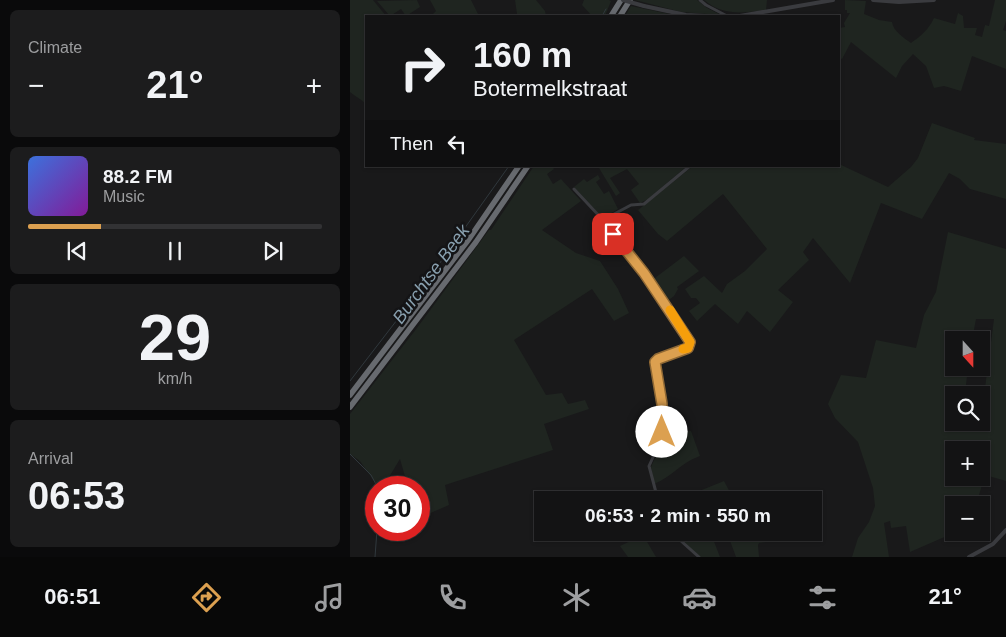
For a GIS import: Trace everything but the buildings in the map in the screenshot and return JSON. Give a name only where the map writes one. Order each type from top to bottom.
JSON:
[{"type":"highway","points":[[613,15],[622,0]]},
{"type":"highway","points":[[621,15],[630,0]]},
{"type":"highway","points":[[350,395],[469,239],[518,167]]},
{"type":"highway","points":[[350,407],[476,242],[527,167]]},
{"type":"street","points":[[622,0],[695,15]]},
{"type":"street","points":[[700,0],[725,15]]},
{"type":"street","points":[[746,15],[833,0]]},
{"type":"street","points":[[873,0],[901,2],[934,0]]},
{"type":"street","points":[[602,220],[632,205],[644,204],[689,167]]},
{"type":"street","points":[[574,190],[602,220],[644,273],[690,342],[688,348],[658,359],[655,362],[663,423],[660,442],[649,466],[656,491]]},
{"type":"street","points":[[969,557],[993,544],[1006,530]]},
{"type":"street","points":[[681,541],[699,557]]},
{"type":"shaded area","points":[[350,0],[373,0],[385,15],[365,15],[365,103],[350,92]]},
{"type":"shaded area","points":[[417,0],[420,7],[408,15],[405,15],[401,9],[389,15],[377,1]]},
{"type":"shaded area","points":[[430,0],[471,0],[478,15],[432,15],[436,11]]},
{"type":"shaded area","points":[[515,0],[536,0],[545,11],[546,15],[516,15],[517,14]]},
{"type":"shaded area","points":[[584,0],[611,1],[605,15],[591,15],[582,5]]},
{"type":"shaded area","points":[[635,0],[697,0],[721,15],[681,12]]},
{"type":"shaded area","points":[[704,0],[767,0],[766,10],[733,12],[718,9]]},
{"type":"shaded area","points":[[845,0],[866,1],[864,14],[879,20],[892,22],[902,37],[911,43],[930,26],[934,18],[955,24],[958,13],[963,16],[964,28],[977,28],[975,35],[982,37],[985,25],[989,26],[995,0],[1006,0],[1006,21],[1003,30],[1006,31],[1006,69],[972,56],[961,91],[944,86],[934,88],[926,66],[913,54],[902,66],[896,78],[851,42],[842,59],[840,58],[840,28],[845,27],[844,23],[850,13],[847,13],[847,10],[845,10]]},
{"type":"shaded area","points":[[631,6],[674,15],[632,14],[626,15]]},
{"type":"shaded area","points":[[932,123],[975,138],[974,140],[1006,144],[1006,199],[970,189],[960,179],[949,173],[922,219],[881,203],[850,283],[813,238],[803,252],[809,260],[778,290],[793,302],[770,332],[747,311],[738,324],[715,304],[697,321],[689,311],[700,303],[696,298],[691,298],[685,289],[704,276],[722,293],[727,284],[745,271],[767,249],[723,194],[667,241],[658,234],[638,210],[692,167],[840,167],[840,164],[888,187],[911,167],[918,158]]},
{"type":"shaded area","points":[[533,167],[553,167],[554,169],[547,174],[553,184],[561,179],[581,201],[542,230],[576,253],[600,261],[618,289],[629,313],[614,321],[592,289],[514,340],[546,395],[562,393],[568,404],[585,400],[589,409],[544,424],[553,450],[445,485],[449,505],[430,513],[430,476],[405,476],[400,459],[390,476],[370,476],[360,461],[350,454],[350,414],[417,328],[489,230],[491,230]]},
{"type":"shaded area","points":[[686,167],[648,199],[640,203],[631,190],[639,184],[627,169],[610,178],[620,193],[616,196],[599,168]]},
{"type":"shaded area","points":[[598,175],[600,179],[596,182],[604,194],[609,191],[618,209],[603,218],[574,187],[584,179],[587,182]]},
{"type":"shaded area","points":[[948,232],[1006,249],[1006,481],[990,476],[990,441],[945,441],[945,486],[982,486],[979,496],[945,496],[945,537],[910,552],[906,526],[891,528],[890,521],[884,523],[889,557],[852,557],[858,538],[869,522],[875,506],[873,488],[858,442],[835,418],[828,404],[841,375],[866,378],[876,340],[916,348],[924,315],[936,292]]},
{"type":"shaded area","points":[[684,256],[699,271],[677,287],[678,289],[674,296],[666,302],[651,281]]},
{"type":"shaded area","points":[[691,431],[700,456],[687,462],[666,478],[654,484],[651,467],[661,445],[663,434]]},
{"type":"shaded area","points":[[724,481],[729,491],[699,491]]},
{"type":"shaded area","points":[[630,541],[647,541],[656,557],[628,557],[620,546]]},
{"type":"shaded area","points":[[682,541],[714,541],[720,557],[700,557]]},
{"type":"shaded area","points":[[730,541],[766,541],[758,545],[759,557],[736,557]]},
{"type":"waterway","name":"Burchtse Beek","points":[[603,15],[606,9]]},
{"type":"waterway","name":"Burchtse Beek","points":[[350,381],[427,281],[508,167]]},
{"type":"waterway","name":"Burchtse Beek","points":[[350,454],[372,476]]},
{"type":"waterway","name":"Burchtse Beek","points":[[375,557],[376,541]]},
{"type":"slow traffic","points":[[670,310],[690,342],[688,348],[683,349]]},
{"type":"route","points":[[613,234],[644,273],[690,342],[688,348],[658,359],[655,362],[662,404],[662,432]]}]
